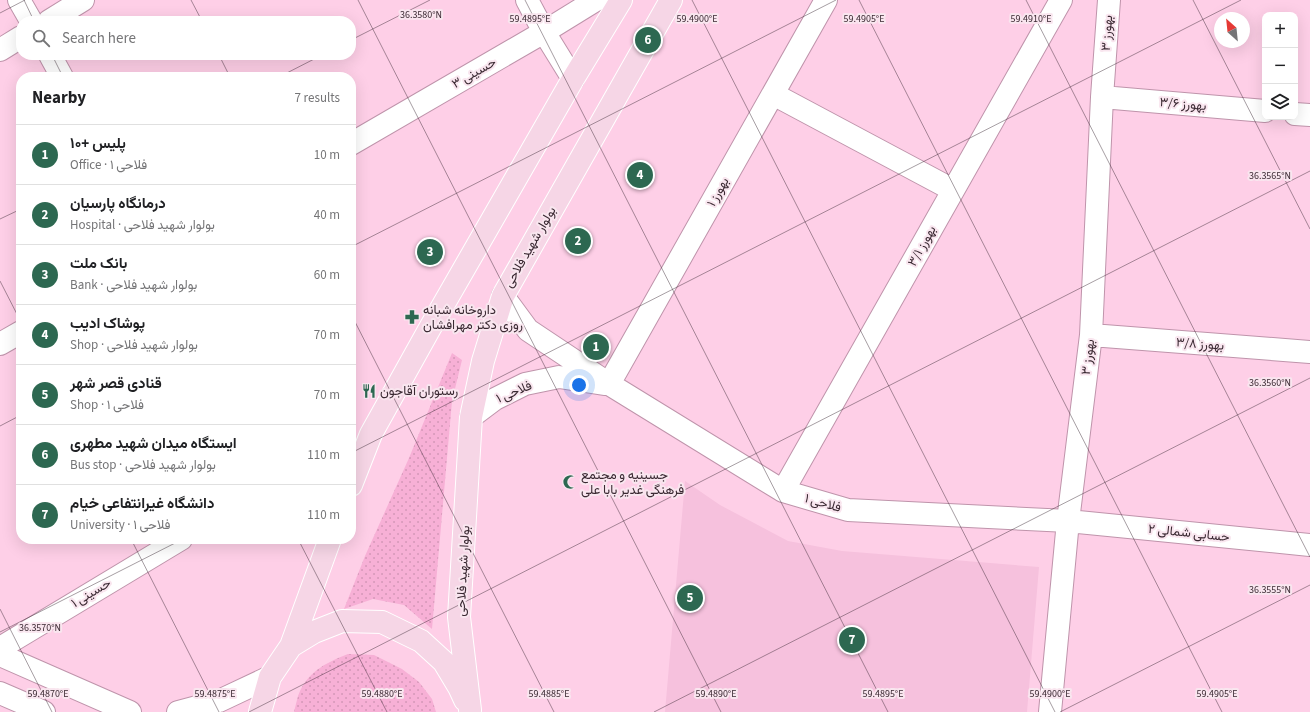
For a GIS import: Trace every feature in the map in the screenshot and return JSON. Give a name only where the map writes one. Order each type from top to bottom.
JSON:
[{"type":"main road","points":[[356,472],[371,434],[434,321],[573,79],[621,0]]},
{"type":"main road","name":"بولوار شهید فلاحی","points":[[470,711],[459,617],[471,417],[483,362],[503,296],[671,0]]},
{"type":"main road","points":[[260,712],[270,677],[291,646],[328,544]]},
{"type":"main road","points":[[291,646],[314,632],[342,621],[382,622],[421,641],[444,662],[459,687],[470,711]]},
{"type":"street","points":[[19,0],[28,16]]},
{"type":"street","points":[[56,16],[83,0]]},
{"type":"street","points":[[527,0],[544,32],[573,79]]},
{"type":"street","name":"حسینی ۳","points":[[356,141],[544,32],[596,0]]},
{"type":"street","name":"بهورز ۱","points":[[609,384],[826,0]]},
{"type":"street","name":"بهورز ۳/۱","points":[[783,491],[1061,0]]},
{"type":"street","name":"بهورز ۳","points":[[1050,712],[1068,521],[1090,335],[1102,97],[1109,0]]},
{"type":"street","points":[[0,50],[16,40]]},
{"type":"street","points":[[53,60],[59,72]]},
{"type":"street","points":[[773,94],[953,190]]},
{"type":"street","name":"بهورز ۳/۶","points":[[1102,97],[1262,111]]},
{"type":"street","points":[[1298,114],[1310,115]]},
{"type":"street","name":"فلاحی ۱","points":[[503,296],[528,330],[609,384],[783,491],[848,510],[1068,521]]},
{"type":"street","points":[[0,344],[16,335]]},
{"type":"street","name":"بهورز ۳/۸","points":[[1090,335],[1310,352]]},
{"type":"street","name":"فلاحی ۱","points":[[471,417],[495,399],[525,384],[559,378],[609,384]]},
{"type":"street","name":"حسابی شمالی ۲","points":[[1068,521],[1310,545]]},
{"type":"street","name":"حسینی ۱","points":[[0,648],[173,544]]},
{"type":"street","points":[[0,656],[130,712]]},
{"type":"street","points":[[178,712],[219,701],[270,677]]},
{"type":"street","points":[[0,693],[44,712]]},
{"type":"shaded area","points":[[452,353],[462,360],[452,401],[432,629],[404,605],[373,599],[344,609],[365,556],[409,458]]},
{"type":"shaded area","points":[[685,481],[720,505],[788,541],[842,551],[1039,567],[1027,712],[665,712]]},
{"type":"shaded area","points":[[348,654],[374,655],[402,669],[419,682],[432,699],[436,712],[294,712],[299,693],[309,677],[333,660]]},
{"type":"place","name":"ایستگاه میدان شهید مطهری","points":[[648,40]]},
{"type":"place","name":"پوشاک ادیب","points":[[640,175]]},
{"type":"place","name":"درمانگاه پارسیان","points":[[578,241]]},
{"type":"place","name":"بانک ملت","points":[[430,252]]},
{"type":"place","name":"داروخانه شبانه روزی دکتر مهرافشان","points":[[412,317]]},
{"type":"place","name":"پلیس +۱۰","points":[[596,347]]},
{"type":"place","name":"رستوران آقاجون","points":[[369,391]]},
{"type":"place","name":"جسینیه و مجتمع فرهنگی غدیر بابا علی","points":[[570,482]]},
{"type":"place","name":"قنادی قصر شهر","points":[[690,598]]},
{"type":"place","name":"دانشگاه غیرانتفاعی خیام","points":[[852,640]]}]
